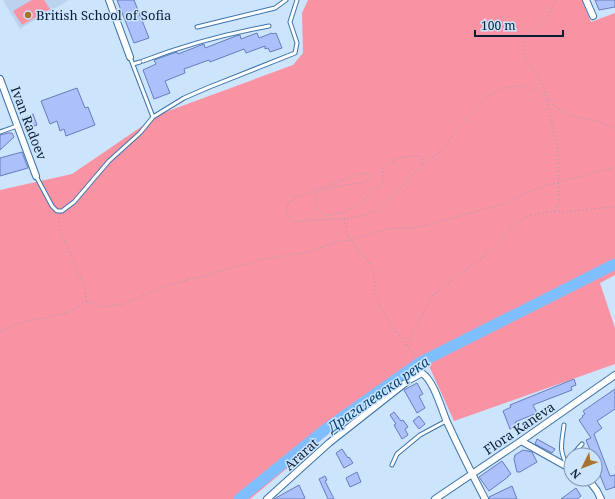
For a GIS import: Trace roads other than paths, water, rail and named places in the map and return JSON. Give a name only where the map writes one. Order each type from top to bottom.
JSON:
[{"type":"street","points":[[109,0],[130,58]]},
{"type":"street","points":[[586,0],[593,16]]},
{"type":"street","name":"Ivan Radoev","points":[[0,79],[36,176]]},
{"type":"street","name":"Ararat","points":[[267,499],[329,443],[409,380],[422,373],[426,376],[431,385],[446,421]]},
{"type":"street","name":"Flora Kaneva","points":[[435,499],[615,375]]},
{"type":"street","points":[[446,421],[485,499]]},
{"type":"street","points":[[521,441],[563,463]]},
{"type":"street","points":[[595,487],[601,499]]},
{"type":"lane","points":[[197,27],[275,8],[286,0]]},
{"type":"lane","points":[[36,176],[52,206],[57,211],[62,211],[74,202],[109,161],[140,133],[153,117],[184,98],[281,60],[295,53],[297,43],[290,22],[297,0]]},
{"type":"lane","points":[[133,64],[177,48],[242,31],[269,26]]},
{"type":"lane","points":[[130,58],[153,117]]},
{"type":"lane","points":[[0,132],[18,126]]},
{"type":"lane","points":[[392,465],[397,454],[420,435],[446,421]]},
{"type":"lane","points":[[563,457],[562,443],[564,425]]},
{"type":"waterway","name":"Драгалевска река","points":[[239,499],[327,428],[419,363],[615,264]]},
{"type":"place","name":"British School of Sofia","points":[[28,15]]}]
